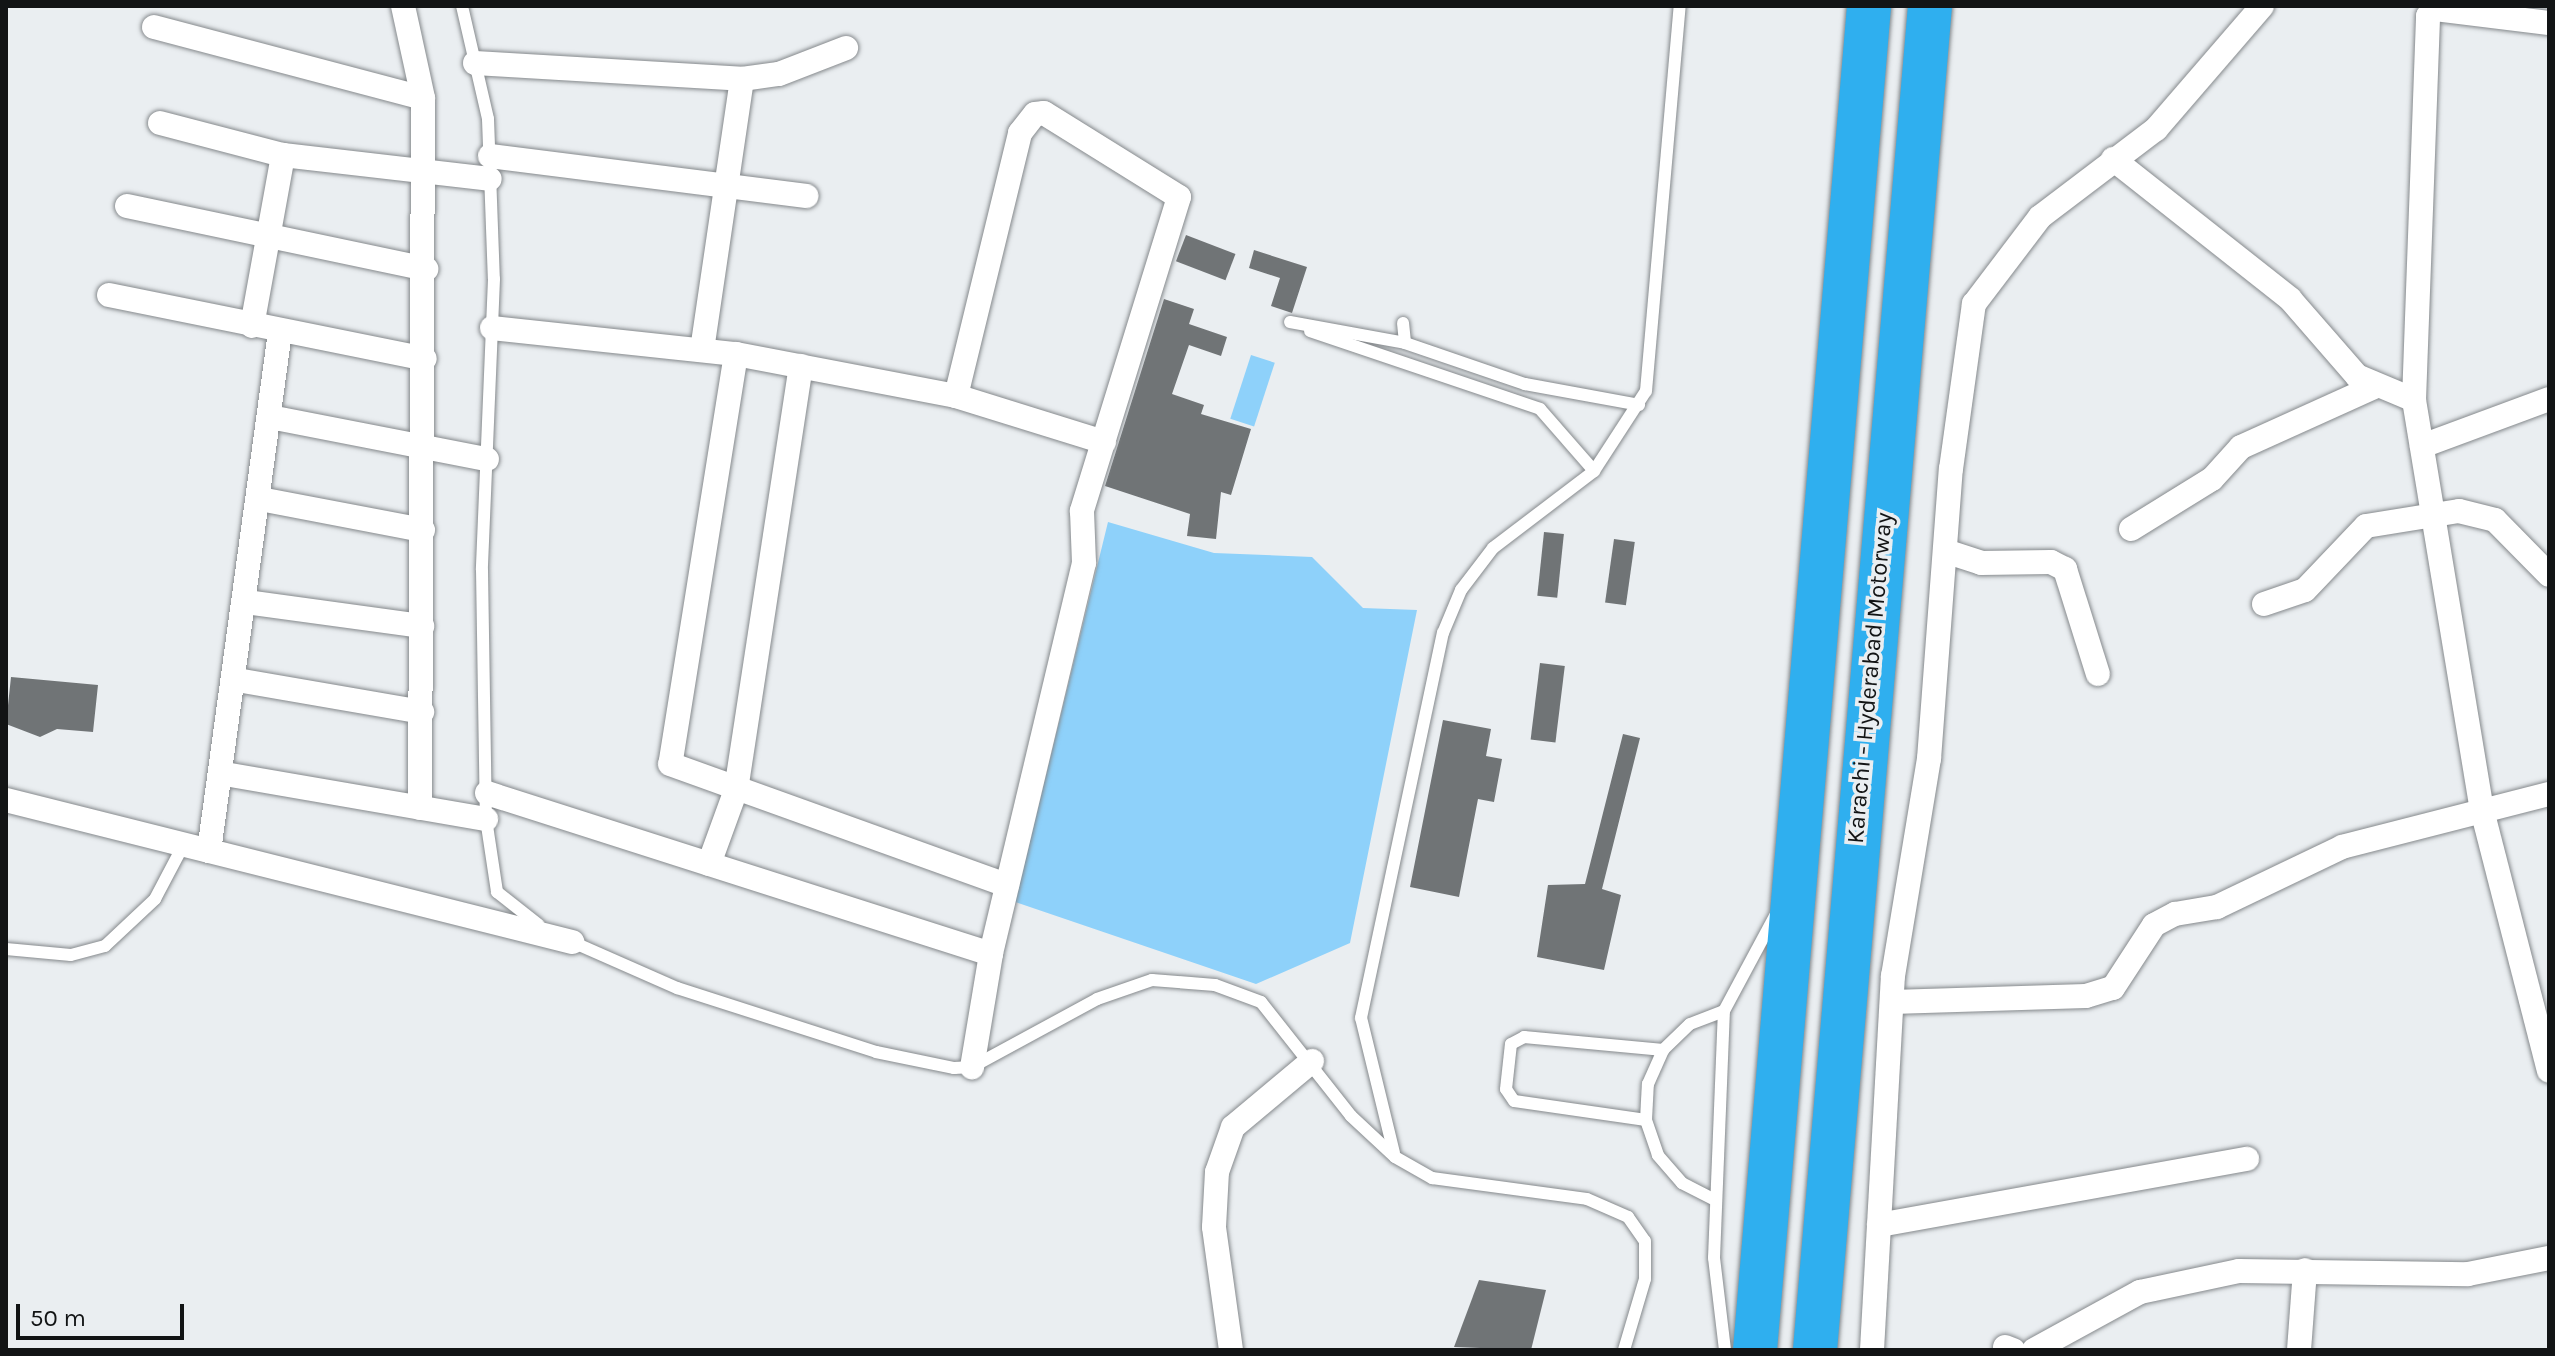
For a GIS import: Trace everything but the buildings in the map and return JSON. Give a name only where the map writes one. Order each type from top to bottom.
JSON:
[{"type":"highway","points":[[1755,1350],[1869,6]]},
{"type":"highway","name":"Karachi - Hyderabad Motorway","points":[[1815,1350],[1930,6]]},
{"type":"street","points":[[403,6],[423,98],[426,269],[420,808]]},
{"type":"street","points":[[1872,1350],[1892,1002],[1929,759],[1945,551],[1974,304],[2040,217],[2203,82],[2262,6]]},
{"type":"street","points":[[2549,23],[2448,9],[2428,16],[2414,400],[2482,810],[2549,1071]]},
{"type":"street","points":[[154,27],[423,98]]},
{"type":"street","points":[[475,63],[742,79],[779,74],[846,48]]},
{"type":"street","points":[[702,350],[742,79]]},
{"type":"street","points":[[956,396],[1020,133],[1044,113],[1179,197],[1082,511],[1084,563],[991,954],[972,1067]]},
{"type":"street","points":[[160,123],[283,155],[424,177],[490,168],[806,196]]},
{"type":"street","points":[[252,326],[283,155]]},
{"type":"street","points":[[2113,159],[2290,299],[2374,387],[2414,400]]},
{"type":"street","points":[[127,206],[426,269]]},
{"type":"street","points":[[109,295],[425,359]]},
{"type":"street","points":[[492,328],[736,354],[801,366],[956,396],[1104,442]]},
{"type":"street","points":[[209,851],[225,774],[280,332]]},
{"type":"street","points":[[736,354],[668,754],[678,772],[1007,885]]},
{"type":"street","points":[[709,864],[736,790],[801,366]]},
{"type":"street","points":[[2131,529],[2212,479],[2241,447],[2374,387]]},
{"type":"street","points":[[2422,446],[2549,399]]},
{"type":"street","points":[[270,417],[487,459]]},
{"type":"street","points":[[260,499],[423,530]]},
{"type":"street","points":[[2264,604],[2305,590],[2366,526],[2459,511],[2495,520],[2549,575]]},
{"type":"street","points":[[1945,551],[1981,563],[2051,562],[2065,569],[2098,674]]},
{"type":"street","points":[[246,602],[422,626]]},
{"type":"street","points":[[237,680],[422,712]]},
{"type":"street","points":[[225,774],[486,819]]},
{"type":"street","points":[[487,793],[991,954]]},
{"type":"street","points":[[1892,1002],[2086,996],[2113,988],[2154,925],[2175,914],[2217,907],[2342,847],[2549,794]]},
{"type":"street","points":[[6,800],[572,942]]},
{"type":"street","points":[[1231,1350],[1214,1227],[1217,1172],[1233,1127],[1312,1061]]},
{"type":"street","points":[[1879,1225],[2247,1159]]},
{"type":"street","points":[[2034,1350],[2140,1292],[2239,1271],[2468,1274],[2549,1258]]},
{"type":"street","points":[[2299,1350],[2305,1270]]},
{"type":"lane","points":[[462,6],[475,63],[490,168],[492,328],[487,459],[486,819],[497,892],[513,911],[572,942],[677,988],[876,1052],[972,1067],[1097,999],[1152,980],[1215,985],[1261,1002],[1312,1061],[1351,1116],[1395,1157],[1432,1178],[1587,1199],[1628,1217],[1645,1241],[1645,1279],[1624,1350]]},
{"type":"lane","points":[[1395,1157],[1361,1018],[1443,633],[1461,590],[1493,548],[1594,471],[1639,405],[1653,361],[1680,6]]},
{"type":"lane","points":[[1594,471],[1540,409],[1290,322],[1405,343],[1525,384],[1639,405]]},
{"type":"lane","points":[[1403,323],[1405,343]]},
{"type":"lane","points":[[6,949],[71,955],[105,946],[155,899],[184,844]]},
{"type":"lane","points":[[1725,1350],[1715,1200],[1724,1011],[1794,884]]},
{"type":"lane","points":[[1715,1200],[1682,1183],[1658,1155],[1646,1120],[1648,1084],[1663,1050],[1690,1024],[1724,1011]]},
{"type":"lane","points":[[1646,1120],[1514,1101],[1506,1089],[1511,1044],[1524,1037],[1663,1050]]},
{"type":"shaded area","points":[[1251,355],[1275,363],[1254,426],[1230,419]]},
{"type":"shaded area","points":[[1108,522],[1214,553],[1312,557],[1363,608],[1417,610],[1350,943],[1256,984],[1015,902]]}]
